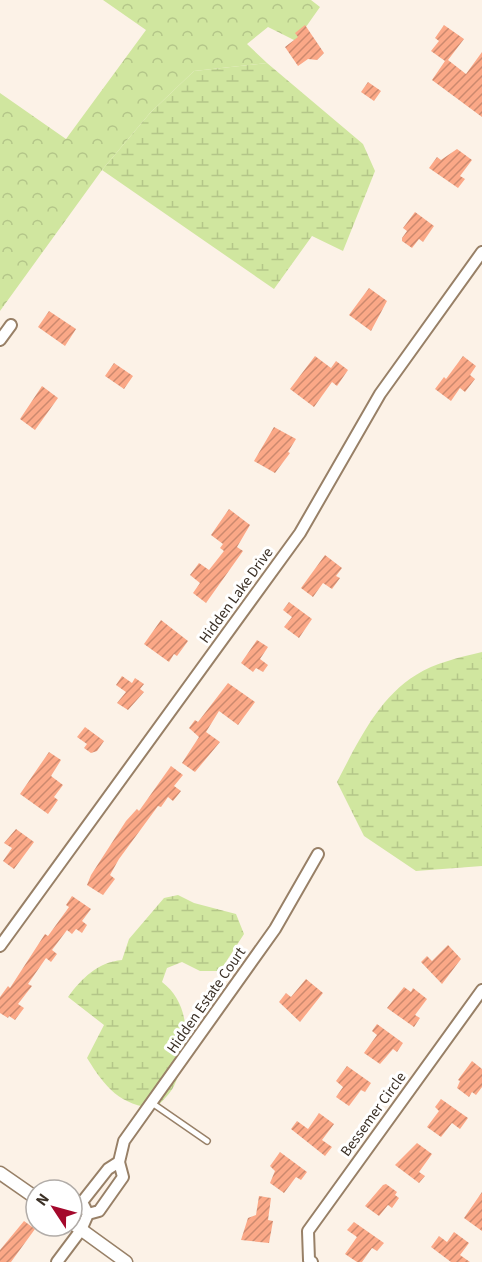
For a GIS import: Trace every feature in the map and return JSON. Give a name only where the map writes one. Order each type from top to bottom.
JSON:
[{"type":"street","name":"Hidden Lake Drive","points":[[0,946],[300,533],[380,394],[482,252]]},
{"type":"street","points":[[0,340],[11,325]]},
{"type":"street","name":"Hidden Estate Court","points":[[84,1219],[88,1214],[99,1211],[123,1177],[119,1162],[124,1141],[275,929],[318,854]]},
{"type":"street","name":"Bessemer Circle","points":[[312,1262],[309,1260],[308,1231],[482,990]]},
{"type":"street","name":"Hidden Estate Court","points":[[88,1214],[82,1202],[108,1169],[119,1162]]},
{"type":"street","points":[[0,1173],[24,1190]]},
{"type":"street","points":[[96,1185],[110,1196]]},
{"type":"street","points":[[84,1232],[126,1262]]},
{"type":"street","name":"Hidden Estate Court","points":[[57,1262],[71,1238]]},
{"type":"lane","points":[[152,1103],[207,1142]]},
{"type":"green space","points":[[103,0],[311,0],[320,7],[296,41],[268,27],[247,44],[267,63],[194,71],[150,113],[102,170],[0,311],[0,93],[66,139],[146,30]]},
{"type":"green space","points":[[267,63],[363,144],[375,171],[343,251],[312,236],[274,289],[102,170],[150,113],[194,71]]},
{"type":"green space","points":[[482,652],[482,866],[416,871],[364,836],[337,782],[352,752],[390,696],[416,675],[431,667]]},
{"type":"green space","points":[[178,895],[194,903],[236,914],[244,934],[220,971],[200,971],[182,962],[167,968],[162,982],[172,992],[184,1017],[185,1045],[174,1086],[156,1108],[123,1099],[107,1086],[87,1058],[104,1025],[68,997],[91,972],[105,964],[122,960],[129,939],[164,898]]},
{"type":"building","points":[[305,25],[324,53],[317,60],[308,59],[298,66],[285,47],[298,37],[295,33]]},
{"type":"building","points":[[444,25],[464,39],[448,60],[466,74],[482,52],[482,117],[432,80],[445,61],[431,51],[439,41],[435,38]]},
{"type":"building","points":[[368,82],[381,91],[374,101],[361,92]]},
{"type":"building","points":[[457,149],[472,160],[460,176],[465,179],[458,188],[429,168],[437,157],[441,160]]},
{"type":"building","points":[[415,212],[434,226],[423,242],[419,239],[412,248],[402,241],[402,238],[407,231],[403,228]]},
{"type":"building","points":[[369,288],[387,301],[371,331],[349,315]]},
{"type":"building","points":[[49,311],[76,329],[65,346],[38,327]]},
{"type":"building","points":[[315,356],[331,368],[336,361],[348,370],[337,386],[332,382],[314,407],[290,389]]},
{"type":"building","points":[[463,356],[476,366],[470,375],[475,379],[465,392],[460,388],[451,401],[435,389],[444,377],[446,379]]},
{"type":"building","points":[[114,363],[133,376],[124,389],[105,376]]},
{"type":"building","points":[[42,386],[58,398],[35,430],[20,419]]},
{"type":"building","points":[[274,427],[296,439],[288,452],[290,453],[275,473],[254,461]]},
{"type":"building","points":[[229,509],[250,525],[237,547],[243,551],[206,603],[193,593],[200,583],[190,575],[199,563],[209,570],[224,551],[220,548],[223,544],[211,535]]},
{"type":"building","points":[[325,555],[342,568],[336,576],[340,578],[332,589],[323,583],[313,597],[301,588]]},
{"type":"building","points":[[289,602],[312,619],[299,638],[284,627],[292,617],[283,610]]},
{"type":"building","points":[[161,620],[188,641],[177,656],[174,654],[169,662],[144,644]]},
{"type":"building","points":[[257,640],[268,647],[260,659],[268,665],[263,672],[256,668],[253,672],[241,663]]},
{"type":"building","points":[[122,676],[132,683],[135,678],[144,684],[140,689],[144,692],[128,710],[117,703],[126,692],[116,685]]},
{"type":"building","points":[[228,683],[255,702],[238,725],[219,711],[206,732],[220,742],[195,772],[182,763],[199,737],[189,728],[195,720],[198,722]]},
{"type":"building","points":[[85,727],[104,741],[97,751],[91,753],[84,748],[87,744],[77,737]]},
{"type":"building","points":[[49,752],[61,760],[51,776],[63,785],[54,797],[58,800],[48,814],[20,794]]},
{"type":"building","points":[[171,766],[183,775],[174,786],[181,791],[173,801],[168,797],[161,807],[158,806],[119,859],[110,875],[115,879],[103,895],[87,885],[91,875],[126,821],[137,809],[139,811]]},
{"type":"building","points":[[16,829],[34,842],[14,869],[3,861],[12,848],[4,843]]},
{"type":"building","points":[[72,896],[91,909],[82,921],[87,925],[82,933],[76,929],[72,934],[67,930],[52,950],[57,954],[51,962],[46,958],[28,984],[32,986],[18,1004],[24,1008],[15,1020],[9,1016],[8,1018],[0,1013],[0,997],[8,986],[10,988],[45,934],[48,936],[69,907],[66,905]]},
{"type":"building","points":[[448,945],[461,959],[442,984],[421,962],[427,956],[432,961]]},
{"type":"building","points":[[306,979],[323,993],[300,1022],[279,1002],[286,993],[291,997]]},
{"type":"building","points":[[404,987],[411,992],[413,988],[427,999],[415,1015],[420,1018],[414,1027],[387,1008]]},
{"type":"building","points":[[377,1024],[403,1043],[397,1052],[393,1049],[380,1064],[364,1053],[377,1035],[372,1031]]},
{"type":"building","points":[[472,1061],[482,1069],[482,1087],[476,1095],[472,1092],[469,1097],[457,1088],[460,1081],[458,1080]]},
{"type":"building","points":[[347,1066],[371,1083],[365,1092],[361,1090],[349,1106],[336,1097],[343,1087],[336,1081]]},
{"type":"building","points":[[441,1099],[468,1118],[460,1129],[452,1123],[441,1137],[427,1127],[439,1111],[435,1107]]},
{"type":"building","points":[[319,1113],[334,1124],[322,1140],[332,1147],[325,1156],[291,1129],[297,1121],[308,1129]]},
{"type":"building","points":[[417,1143],[432,1154],[419,1172],[425,1176],[419,1183],[395,1165]]},
{"type":"building","points":[[280,1152],[307,1172],[301,1180],[296,1177],[284,1193],[270,1183],[275,1171],[270,1166]]},
{"type":"building","points":[[386,1184],[397,1192],[395,1195],[399,1198],[392,1208],[388,1205],[379,1216],[365,1206]]},
{"type":"building","points":[[482,1192],[482,1231],[464,1218]]},
{"type":"building","points":[[259,1196],[271,1198],[268,1220],[273,1221],[269,1243],[241,1240],[248,1218],[256,1215]]},
{"type":"building","points":[[24,1221],[24,1238],[28,1238],[11,1262],[0,1262],[0,1250]]},
{"type":"building","points":[[354,1222],[384,1243],[377,1251],[372,1248],[362,1262],[357,1262],[345,1254],[357,1237],[347,1230]]},
{"type":"building","points":[[454,1232],[469,1243],[460,1255],[470,1262],[451,1262],[431,1247],[439,1236],[447,1242]]}]
